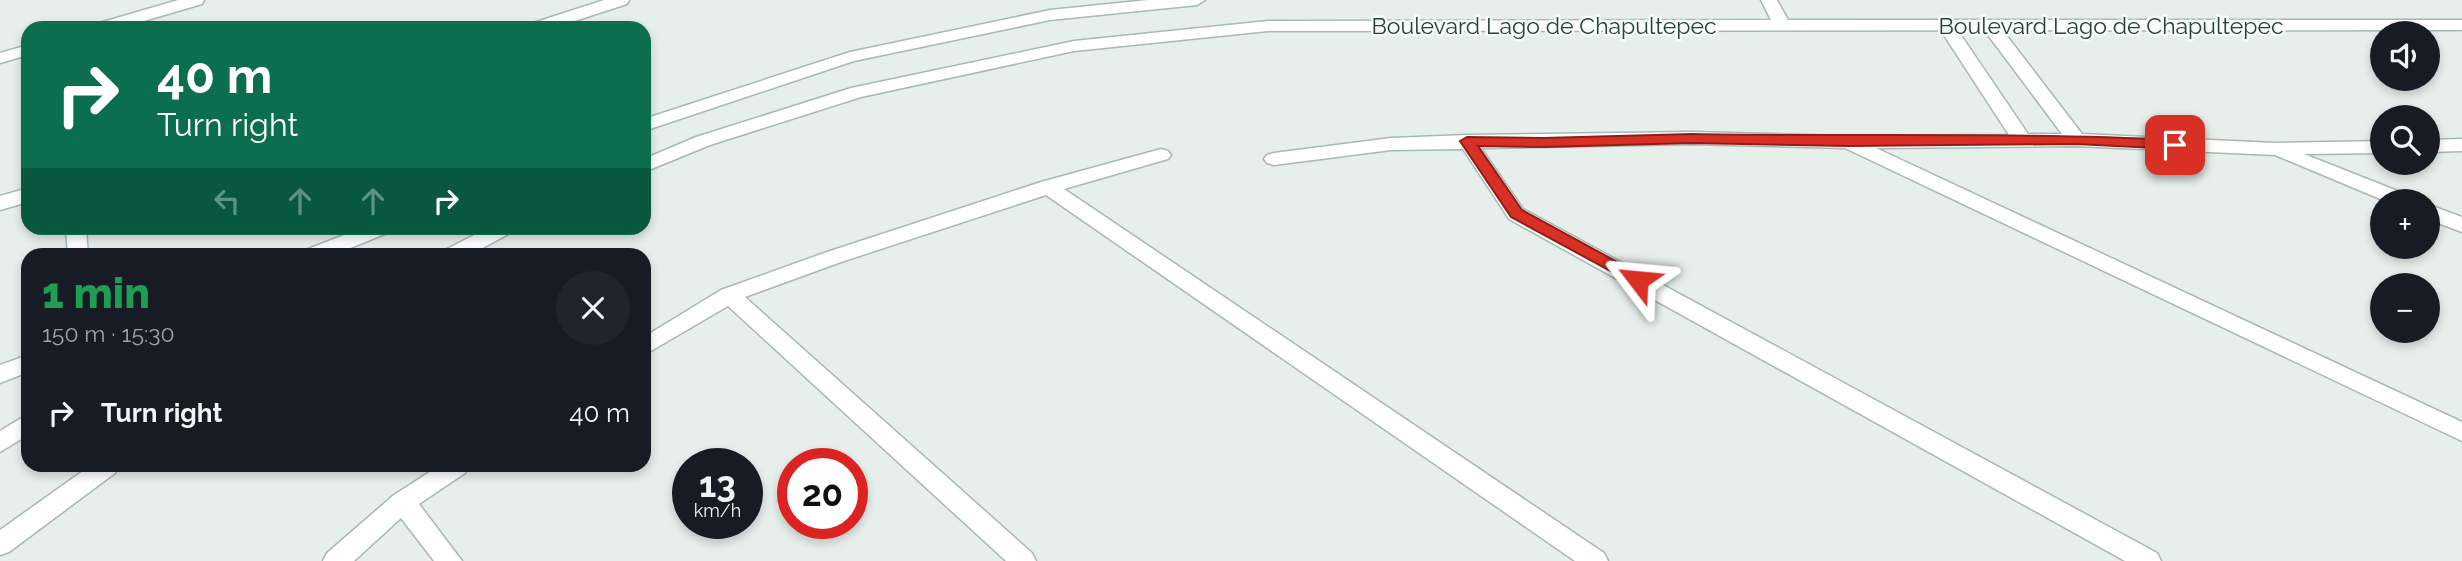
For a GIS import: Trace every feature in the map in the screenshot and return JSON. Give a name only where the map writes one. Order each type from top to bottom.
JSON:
[{"type":"street","points":[[126,21],[197,0]]},
{"type":"street","points":[[557,21],[621,0]]},
{"type":"street","points":[[651,123],[850,57],[1050,15],[1197,0]]},
{"type":"street","points":[[1769,0],[1782,26]]},
{"type":"street","name":"Boulevard Lago de Chapultepec","points":[[651,163],[703,141],[857,92],[1074,46],[1268,26],[2462,25]]},
{"type":"street","points":[[1946,26],[2022,140]]},
{"type":"street","points":[[1991,27],[2076,140]]},
{"type":"street","points":[[0,58],[21,52]]},
{"type":"street","points":[[1274,159],[1391,144],[1692,138],[1847,142],[2076,140],[2275,149],[2370,147]]},
{"type":"street","points":[[1467,141],[1516,214],[2148,561]]},
{"type":"street","points":[[1847,142],[2462,432]]},
{"type":"street","points":[[2440,146],[2462,145]]},
{"type":"street","points":[[2275,149],[2373,189]]},
{"type":"street","points":[[651,343],[729,295],[834,257],[1048,187],[1161,155]]},
{"type":"street","points":[[1048,187],[1595,561]]},
{"type":"street","points":[[0,203],[21,197]]},
{"type":"street","points":[[2440,216],[2462,225]]},
{"type":"street","points":[[330,248],[362,235]]},
{"type":"street","points":[[465,248],[490,235]]},
{"type":"street","points":[[729,295],[1023,561]]},
{"type":"street","points":[[0,374],[21,366]]},
{"type":"street","points":[[0,443],[21,428]]},
{"type":"street","points":[[0,544],[99,472]]},
{"type":"street","points":[[336,561],[403,502],[448,472]]},
{"type":"street","points":[[403,502],[449,561]]},
{"type":"route","points":[[1638,280],[1516,214],[1467,141],[1543,143],[1692,138],[1847,142],[2076,140],[2175,145]]}]
